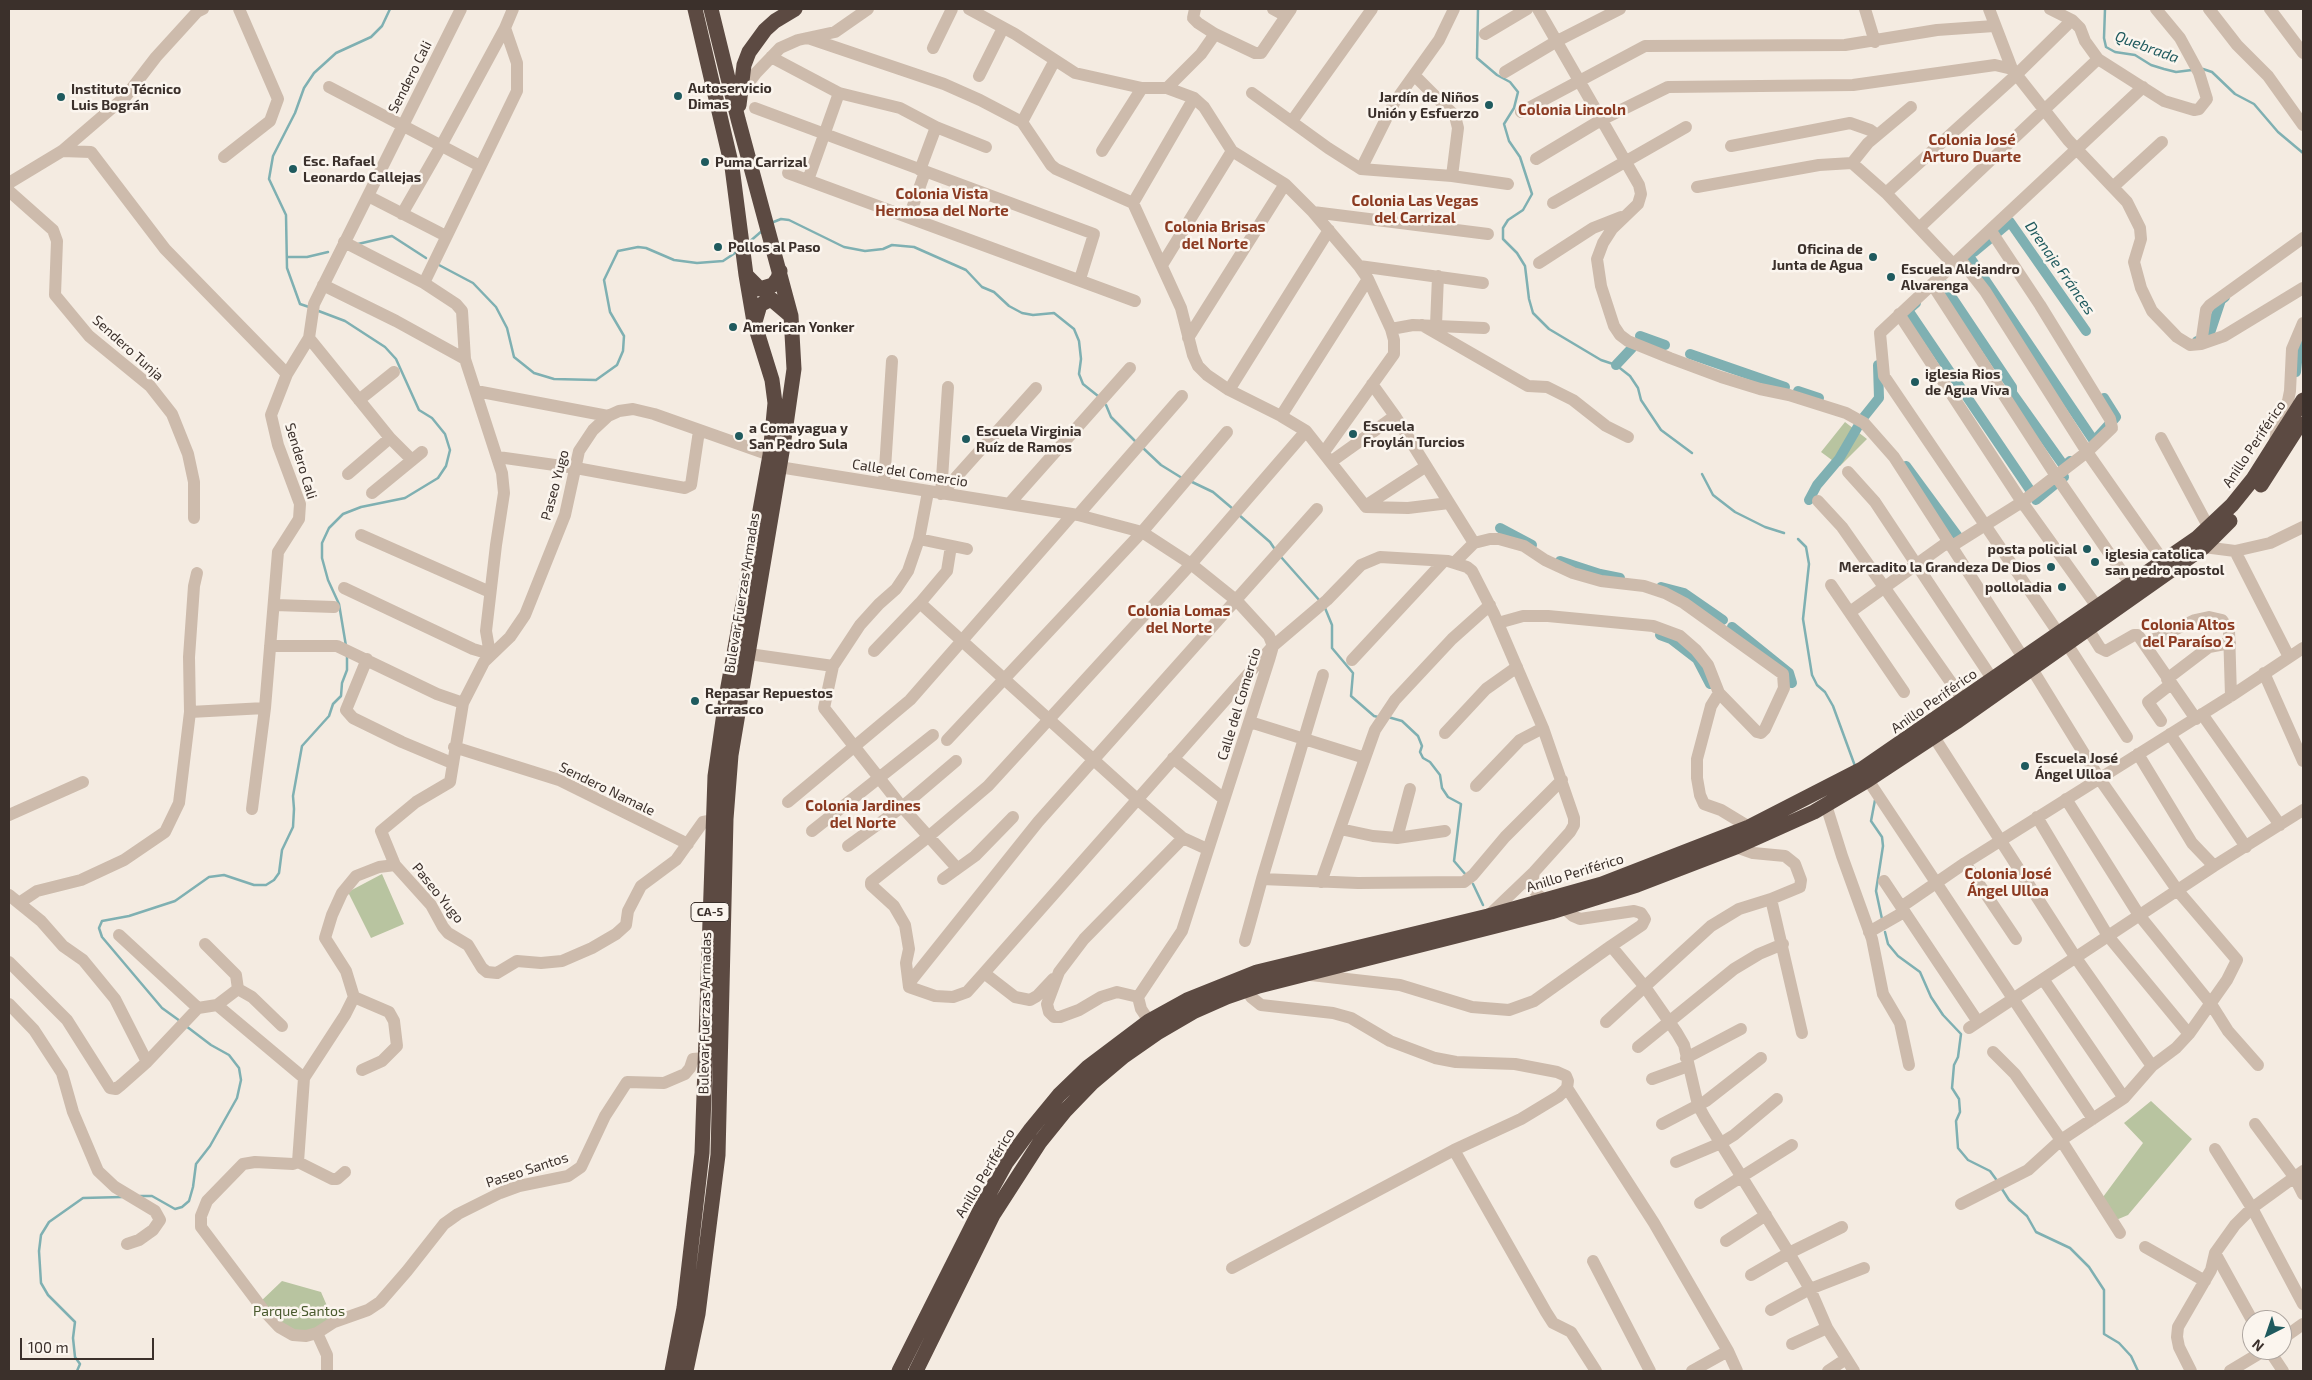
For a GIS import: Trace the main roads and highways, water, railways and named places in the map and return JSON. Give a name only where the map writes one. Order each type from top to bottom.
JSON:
[{"type":"highway","name":"Bulevar Fuerzas Armadas","points":[[686,1371],[698,1314],[718,1156],[726,819],[731,755],[749,654],[774,461],[775,403],[772,380],[754,322],[732,167],[695,9]]},
{"type":"highway","name":"Bulevar Fuerzas Armadas","points":[[672,1371],[684,1308],[699,1181],[715,776],[727,692],[794,369],[791,316],[738,119],[711,9]]},
{"type":"highway","points":[[738,119],[744,65],[756,40],[775,21],[795,9]]},
{"type":"highway","points":[[746,275],[760,289],[772,285],[778,278],[780,271]]},
{"type":"highway","points":[[754,322],[760,305],[771,300],[791,316]]},
{"type":"highway","name":"Anillo Periférico","points":[[916,1371],[994,1215],[1035,1149],[1065,1112],[1105,1072],[1157,1033],[1193,1012],[1248,990],[1303,974],[1384,956],[1564,908],[1646,882],[1736,847],[1826,805],[1934,737],[2063,639],[2098,608],[2164,562],[2200,542],[2208,528],[2232,505],[2253,478],[2303,400]]},
{"type":"highway","name":"Anillo Periférico","points":[[2063,639],[2088,629],[2242,509],[2257,490],[2303,418]]},
{"type":"highway","name":"Anillo Periférico","points":[[898,1371],[1006,1163],[1059,1096],[1088,1067],[1116,1044],[1149,1021],[1187,1000],[1257,972],[1544,901],[1636,872],[1749,827],[1862,769],[1993,680],[2028,664]]},
{"type":"waterway","points":[[309,307],[300,304],[287,268],[286,215],[269,179],[273,156],[295,113],[304,88],[314,73],[336,53],[371,37],[382,26],[390,9]]},
{"type":"waterway","points":[[1478,9],[1477,58],[1497,75],[1510,82],[1518,92],[1514,108],[1504,124],[1509,141],[1520,157],[1532,194],[1523,210],[1508,220],[1503,228],[1503,239],[1517,253],[1525,266],[1529,299],[1533,313],[1549,329],[1601,360],[1616,365],[1630,376],[1638,388],[1641,400],[1661,430],[1692,453]]},
{"type":"waterway","name":"Quebrada","points":[[2105,9],[2104,38],[2106,47],[2115,52],[2135,55],[2151,65],[2164,69],[2176,72],[2192,70]]},
{"type":"waterway","name":"Quebrada","points":[[2203,69],[2212,72],[2235,94],[2254,104],[2278,132],[2303,153]]},
{"type":"waterway","points":[[771,223],[781,219],[789,220],[844,247],[865,251],[883,249],[892,245],[914,247],[966,270],[982,287],[994,292],[1009,306],[1022,313],[1033,315],[1054,313],[1074,329],[1079,341],[1081,359],[1079,374],[1083,384],[1098,396]]},
{"type":"waterway","name":"Drenaje Fránces","points":[[1974,252],[2010,222],[2086,331]]},
{"type":"waterway","points":[[748,243],[763,230]]},
{"type":"waterway","points":[[358,244],[392,236],[426,258]]},
{"type":"waterway","points":[[439,265],[473,283],[496,307],[507,328],[514,357],[534,373],[554,379],[596,380],[617,365],[623,351],[624,336],[610,312],[604,280],[618,251],[638,247],[646,248],[674,260],[697,263],[723,261],[738,251]]},
{"type":"waterway","points":[[287,257],[307,257],[328,252]]},
{"type":"waterway","points":[[1969,256],[2094,441],[2116,417],[2104,398]]},
{"type":"waterway","points":[[1941,281],[2012,387],[2012,393],[2064,466],[2070,461]]},
{"type":"waterway","points":[[2197,341],[2209,336],[2221,300],[2225,297]]},
{"type":"waterway","points":[[1916,303],[1908,310],[2030,490]]},
{"type":"waterway","points":[[316,310],[345,321],[385,347],[396,359],[419,410],[432,418],[445,434],[450,450],[446,466],[438,478],[405,498],[361,507],[343,514],[329,528],[322,543],[322,558],[328,580],[339,604],[346,646]]},
{"type":"waterway","points":[[1640,336],[1665,345]]},
{"type":"waterway","points":[[2296,372],[2299,343],[2302,338]]},
{"type":"waterway","points":[[1616,365],[1632,348]]},
{"type":"waterway","points":[[1690,354],[1785,387]]},
{"type":"waterway","points":[[1863,418],[1879,398],[1878,365]]},
{"type":"waterway","points":[[1798,391],[1819,398]]},
{"type":"waterway","points":[[1106,405],[1111,417],[1137,443]]},
{"type":"waterway","points":[[1809,500],[1817,485],[1839,459],[1860,423]]},
{"type":"waterway","points":[[1143,448],[1161,465],[1182,478]]},
{"type":"waterway","points":[[1906,466],[1959,538]]},
{"type":"waterway","points":[[1702,474],[1713,495],[1735,512],[1765,527],[1784,533]]},
{"type":"waterway","points":[[2036,500],[2064,477]]},
{"type":"waterway","points":[[1190,481],[1213,492],[1233,509]]},
{"type":"waterway","points":[[1239,515],[1270,542],[1276,551]]},
{"type":"waterway","points":[[1500,528],[1532,545]]},
{"type":"waterway","points":[[1798,539],[1806,547],[1809,564],[1803,619],[1812,675],[1833,706],[1855,766]]},
{"type":"waterway","points":[[1281,557],[1320,601]]},
{"type":"waterway","points":[[1560,561],[1600,574],[1620,578]]},
{"type":"waterway","points":[[1661,587],[1684,593],[1723,620]]},
{"type":"waterway","points":[[1325,608],[1332,625],[1332,648],[1353,673],[1351,696],[1374,716],[1378,717]]},
{"type":"waterway","points":[[1732,627],[1789,673],[1792,683]]},
{"type":"waterway","points":[[1660,635],[1671,639],[1697,659],[1710,684]]},
{"type":"waterway","points":[[180,1021],[162,1008],[102,937],[99,928],[102,921],[129,916],[175,901],[209,877],[224,875],[254,885],[266,885],[274,880],[279,873],[282,850],[293,827],[293,796],[302,746],[329,716],[333,704],[341,696],[342,683],[347,670],[347,656]]},
{"type":"waterway","points":[[1388,717],[1402,721],[1418,736],[1422,746],[1420,752],[1423,758],[1430,762],[1440,775],[1442,788],[1448,797],[1461,804],[1454,861],[1466,875]]},
{"type":"waterway","points":[[1875,800],[1871,821],[1882,837],[1883,846],[1876,891],[1882,919]]},
{"type":"waterway","points":[[1473,884],[1483,905]]},
{"type":"waterway","points":[[1885,932],[1888,944],[1898,956],[1920,972],[1931,997],[1943,1015],[1961,1034],[1958,1057],[1954,1065],[1952,1088],[1959,1099],[1960,1112],[1956,1121],[1958,1148],[1968,1160],[1990,1171],[1998,1182]]},
{"type":"waterway","points":[[140,1196],[152,1196],[175,1209],[182,1207],[189,1201],[196,1164],[210,1146],[237,1098],[241,1080],[239,1068],[229,1055],[211,1045],[186,1026]]},
{"type":"waterway","points":[[2002,1189],[2009,1200],[2027,1216],[2036,1232],[2070,1248],[2089,1267],[2104,1290],[2104,1334],[2119,1343],[2131,1356],[2138,1371]]},
{"type":"waterway","points":[[77,1371],[80,1364],[75,1357],[73,1338],[75,1322],[48,1295],[41,1283],[39,1251],[41,1235],[49,1222],[83,1198],[122,1197]]},
{"type":"place","name":"Autoservicio Dimas","points":[[678,96]]},
{"type":"place","name":"Instituto Técnico Luis Bográn","points":[[61,97]]},
{"type":"place","name":"Jardín de Niños Unión y Esfuerzo","points":[[1489,105]]},
{"type":"place","name":"Puma Carrizal","points":[[705,162]]},
{"type":"place","name":"Esc. Rafael Leonardo Callejas","points":[[293,169]]},
{"type":"place","name":"Pollos al Paso","points":[[718,247]]},
{"type":"place","name":"Oficina de Junta de Agua","points":[[1873,257]]},
{"type":"place","name":"Escuela Alejandro Alvarenga","points":[[1891,277]]},
{"type":"place","name":"American Yonker","points":[[733,327]]},
{"type":"place","name":"iglesia Rios de Agua Viva","points":[[1915,382]]},
{"type":"place","name":"Escuela Froylán Turcios","points":[[1353,434]]},
{"type":"place","name":"a Comayagua y San Pedro Sula","points":[[739,436]]},
{"type":"place","name":"Escuela Virginia Ruíz de Ramos","points":[[966,439]]},
{"type":"place","name":"posta policial","points":[[2087,549]]},
{"type":"place","name":"iglesia catolica san pedro apostol","points":[[2095,562]]},
{"type":"place","name":"Mercadito la Grandeza De Dios","points":[[2051,567]]},
{"type":"place","name":"polloladia","points":[[2062,587]]},
{"type":"place","name":"Repasar Repuestos Carrasco","points":[[695,701]]},
{"type":"place","name":"Escuela José Ángel Ulloa","points":[[2025,766]]},
{"type":"district","name":"Colonia Lincoln","points":[[1572,110]]},
{"type":"district","name":"Colonia José Arturo Duarte","points":[[1972,148]]},
{"type":"district","name":"Colonia Vista Hermosa del Norte","points":[[942,202]]},
{"type":"district","name":"Colonia Las Vegas del Carrizal","points":[[1415,210]]},
{"type":"district","name":"Colonia Brisas del Norte","points":[[1215,236]]},
{"type":"district","name":"Colonia Lomas del Norte","points":[[1179,620]]},
{"type":"district","name":"Colonia Altos del Paraíso 2","points":[[2188,634]]},
{"type":"district","name":"Colonia Jardines del Norte","points":[[863,814]]},
{"type":"district","name":"Colonia José Ángel Ulloa","points":[[2008,882]]},
{"type":"park label","name":"Parque Santos","points":[[299,1311]]}]
